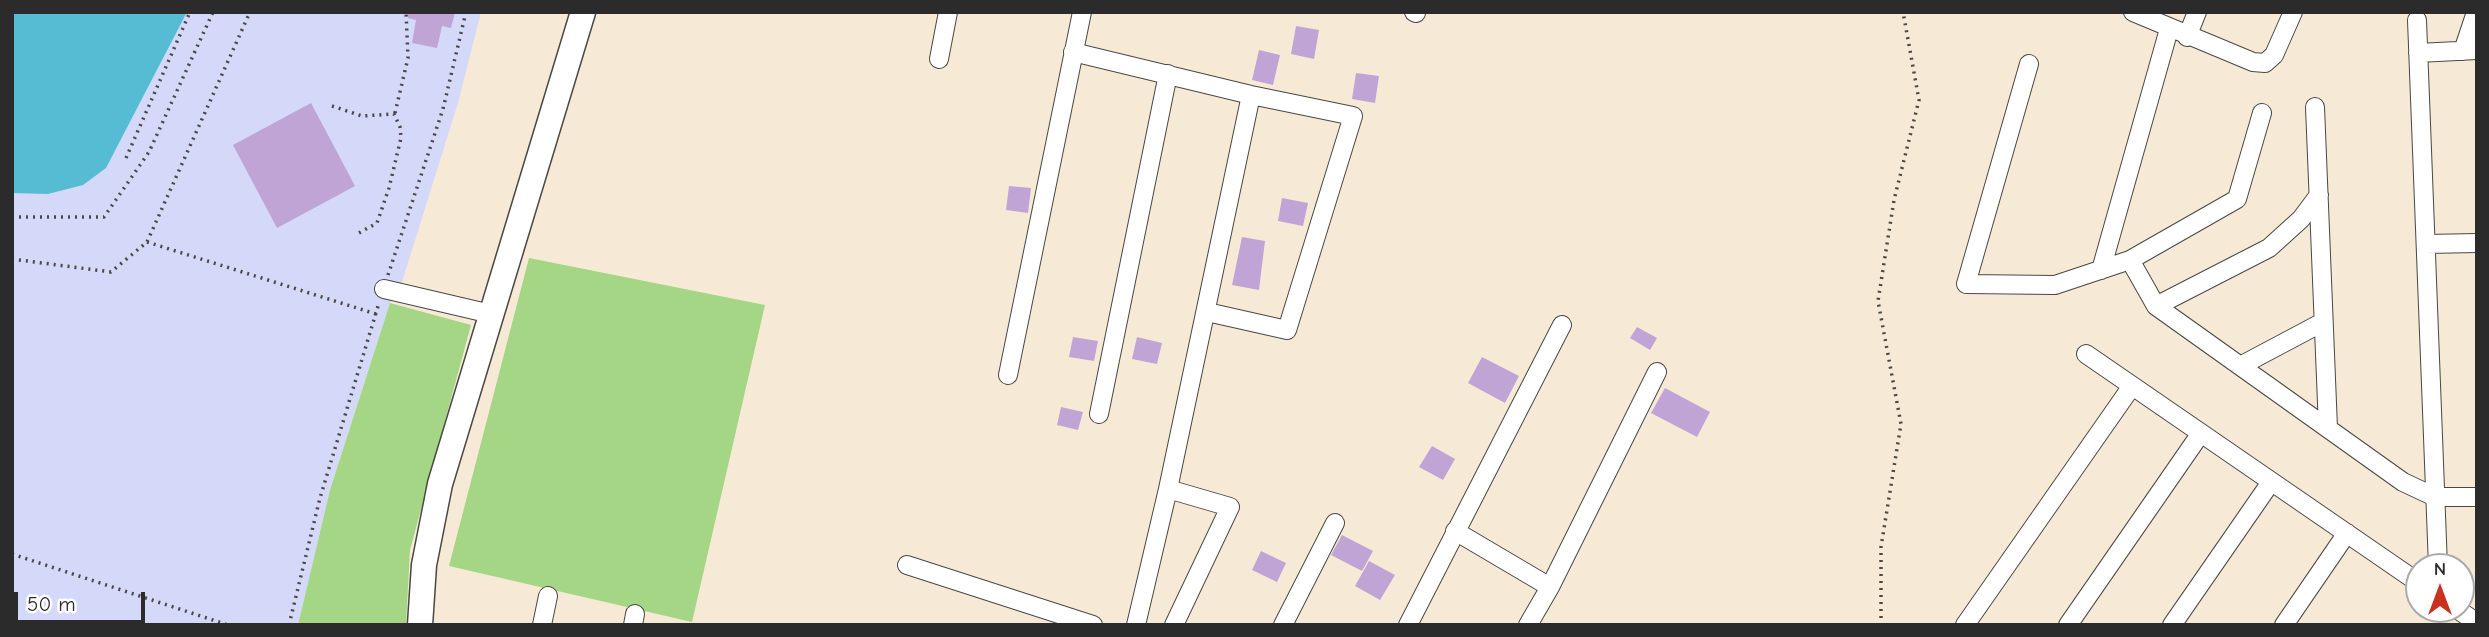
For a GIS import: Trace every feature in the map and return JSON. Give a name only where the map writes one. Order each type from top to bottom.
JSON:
[{"type":"main road","points":[[420,625],[424,565],[440,484],[583,12]]},
{"type":"street","points":[[939,59],[948,12]]},
{"type":"street","points":[[1008,375],[1082,12]]},
{"type":"street","points":[[2133,12],[2187,37],[2253,62],[2264,63],[2274,55],[2292,12]]},
{"type":"street","points":[[2187,37],[2197,12]]},
{"type":"street","points":[[2418,53],[2470,50],[2476,12]]},
{"type":"street","points":[[2417,20],[2437,553]]},
{"type":"street","points":[[2101,270],[2169,29]]},
{"type":"street","points":[[1073,52],[1251,95],[1353,116],[1287,330],[1207,312]]},
{"type":"street","points":[[2029,64],[1966,284],[2055,285],[2130,260],[2237,199],[2262,113]]},
{"type":"street","points":[[1100,414],[1168,74]]},
{"type":"street","points":[[1136,625],[1207,312],[1251,95]]},
{"type":"street","points":[[2315,107],[2328,428]]},
{"type":"street","points":[[2157,306],[2269,248],[2301,219],[2319,195]]},
{"type":"street","points":[[2426,244],[2477,243]]},
{"type":"street","points":[[2130,260],[2157,306],[2403,482],[2435,497],[2477,497]]},
{"type":"street","points":[[384,289],[491,314]]},
{"type":"street","points":[[2242,365],[2323,322]]},
{"type":"street","points":[[1408,625],[1562,325]]},
{"type":"street","points":[[2086,354],[2405,573]]},
{"type":"street","points":[[1528,625],[1550,587],[1657,372]]},
{"type":"street","points":[[1965,625],[2132,386]]},
{"type":"street","points":[[2068,625],[2201,433]]},
{"type":"street","points":[[2172,625],[2271,481]]},
{"type":"street","points":[[1168,489],[1230,507],[1174,625]]},
{"type":"street","points":[[1283,625],[1335,523]]},
{"type":"street","points":[[1455,531],[1550,587]]},
{"type":"street","points":[[2284,625],[2347,533]]},
{"type":"street","points":[[907,565],[1093,625]]},
{"type":"street","points":[[542,625],[548,596]]},
{"type":"path","points":[[126,158],[190,12]]},
{"type":"path","points":[[12,217],[104,217],[149,152],[213,12]]},
{"type":"path","points":[[12,259],[111,272],[148,242],[250,12]]},
{"type":"path","points":[[357,234],[377,223],[401,138],[400,127],[394,114],[408,58],[406,12]]},
{"type":"path","points":[[289,625],[320,498],[443,108],[466,12]]},
{"type":"path","points":[[1881,625],[1881,547],[1901,424],[1878,301],[1894,200],[1919,100],[1903,12]]},
{"type":"path","points":[[332,106],[362,116],[394,114]]},
{"type":"path","points":[[148,242],[376,314]]},
{"type":"path","points":[[12,554],[228,625]]},
{"type":"shaded area","points":[[12,12],[481,12],[458,103],[402,282],[390,303],[330,490],[298,625],[12,625]]},
{"type":"green space","points":[[529,258],[765,305],[692,622],[449,566]]},
{"type":"green space","points":[[390,303],[471,325],[410,550],[406,625],[298,625],[330,490]]},
{"type":"water","points":[[12,12],[187,12],[106,168],[83,185],[48,194],[12,193]]},
{"type":"building","points":[[408,12],[455,12],[451,28],[442,26],[437,48],[412,43],[416,20],[408,18]]},
{"type":"building","points":[[1296,26],[1319,30],[1314,59],[1291,54]]},
{"type":"building","points":[[1259,50],[1280,55],[1273,85],[1252,80]]},
{"type":"building","points":[[1356,73],[1379,76],[1375,103],[1352,99]]},
{"type":"building","points":[[311,103],[355,186],[277,228],[233,145]]},
{"type":"building","points":[[1009,186],[1031,188],[1028,213],[1006,210]]},
{"type":"building","points":[[1282,198],[1308,203],[1303,226],[1278,221]]},
{"type":"building","points":[[1242,237],[1265,241],[1259,290],[1232,285]]},
{"type":"building","points":[[1637,327],[1657,338],[1650,350],[1630,338]]},
{"type":"building","points":[[1073,337],[1098,341],[1094,361],[1069,357]]},
{"type":"building","points":[[1137,337],[1162,343],[1157,364],[1132,359]]},
{"type":"building","points":[[1482,357],[1519,376],[1505,403],[1468,383]]},
{"type":"building","points":[[1665,388],[1710,412],[1697,437],[1651,413]]},
{"type":"building","points":[[1061,407],[1083,412],[1078,430],[1057,425]]},
{"type":"building","points":[[1432,446],[1455,459],[1443,480],[1419,467]]},
{"type":"building","points":[[1342,535],[1373,551],[1362,571],[1331,555]]},
{"type":"building","points":[[1261,551],[1286,563],[1277,582],[1252,570]]},
{"type":"building","points":[[1369,561],[1395,575],[1380,600],[1355,586]]}]
